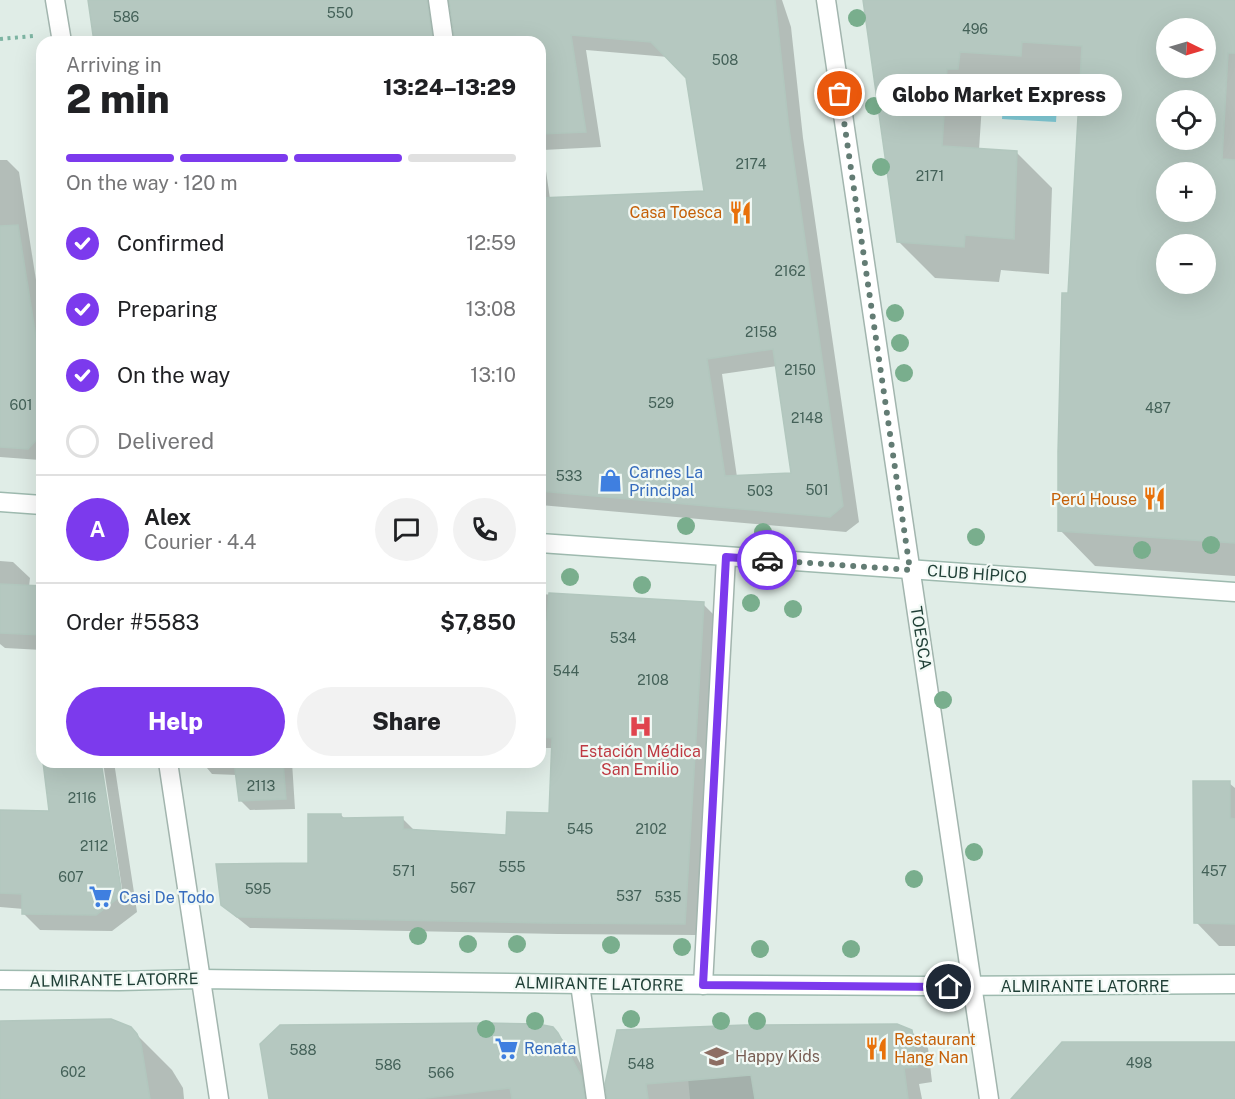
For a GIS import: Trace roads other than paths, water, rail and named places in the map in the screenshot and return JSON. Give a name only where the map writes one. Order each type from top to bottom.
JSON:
[{"type":"street","points":[[55,0],[61,36]]},
{"type":"street","points":[[438,0],[443,36]]},
{"type":"street","name":"TOESCA","points":[[826,0],[989,1099]]},
{"type":"street","points":[[0,502],[36,505]]},
{"type":"street","name":"CLUB HÍPICO","points":[[546,543],[1235,592]]},
{"type":"street","points":[[703,985],[726,557]]},
{"type":"street","points":[[169,768],[219,1099]]},
{"type":"street","name":"ALMIRANTE LATORRE","points":[[0,980],[200,979],[973,987],[1235,984]]},
{"type":"street","points":[[579,984],[596,1099]]},
{"type":"water","points":[[1004,86],[1058,91],[1056,122],[1002,119]]},
{"type":"place","name":"Globo Market Express","points":[[840,94]]},
{"type":"place","name":"Casa Toesca","points":[[740,212]]},
{"type":"place","name":"Carnes La Principal","points":[[611,481]]},
{"type":"place","name":"Perú House","points":[[1155,499]]},
{"type":"place","name":"Estación Médica San Emilio","points":[[640,726]]},
{"type":"place","name":"Casi De Todo","points":[[101,897]]},
{"type":"place","name":"Renata","points":[[506,1048]]},
{"type":"place","name":"Restaurant Hang Nan","points":[[876,1048]]},
{"type":"place","name":"Happy Kids","points":[[717,1056]]}]
